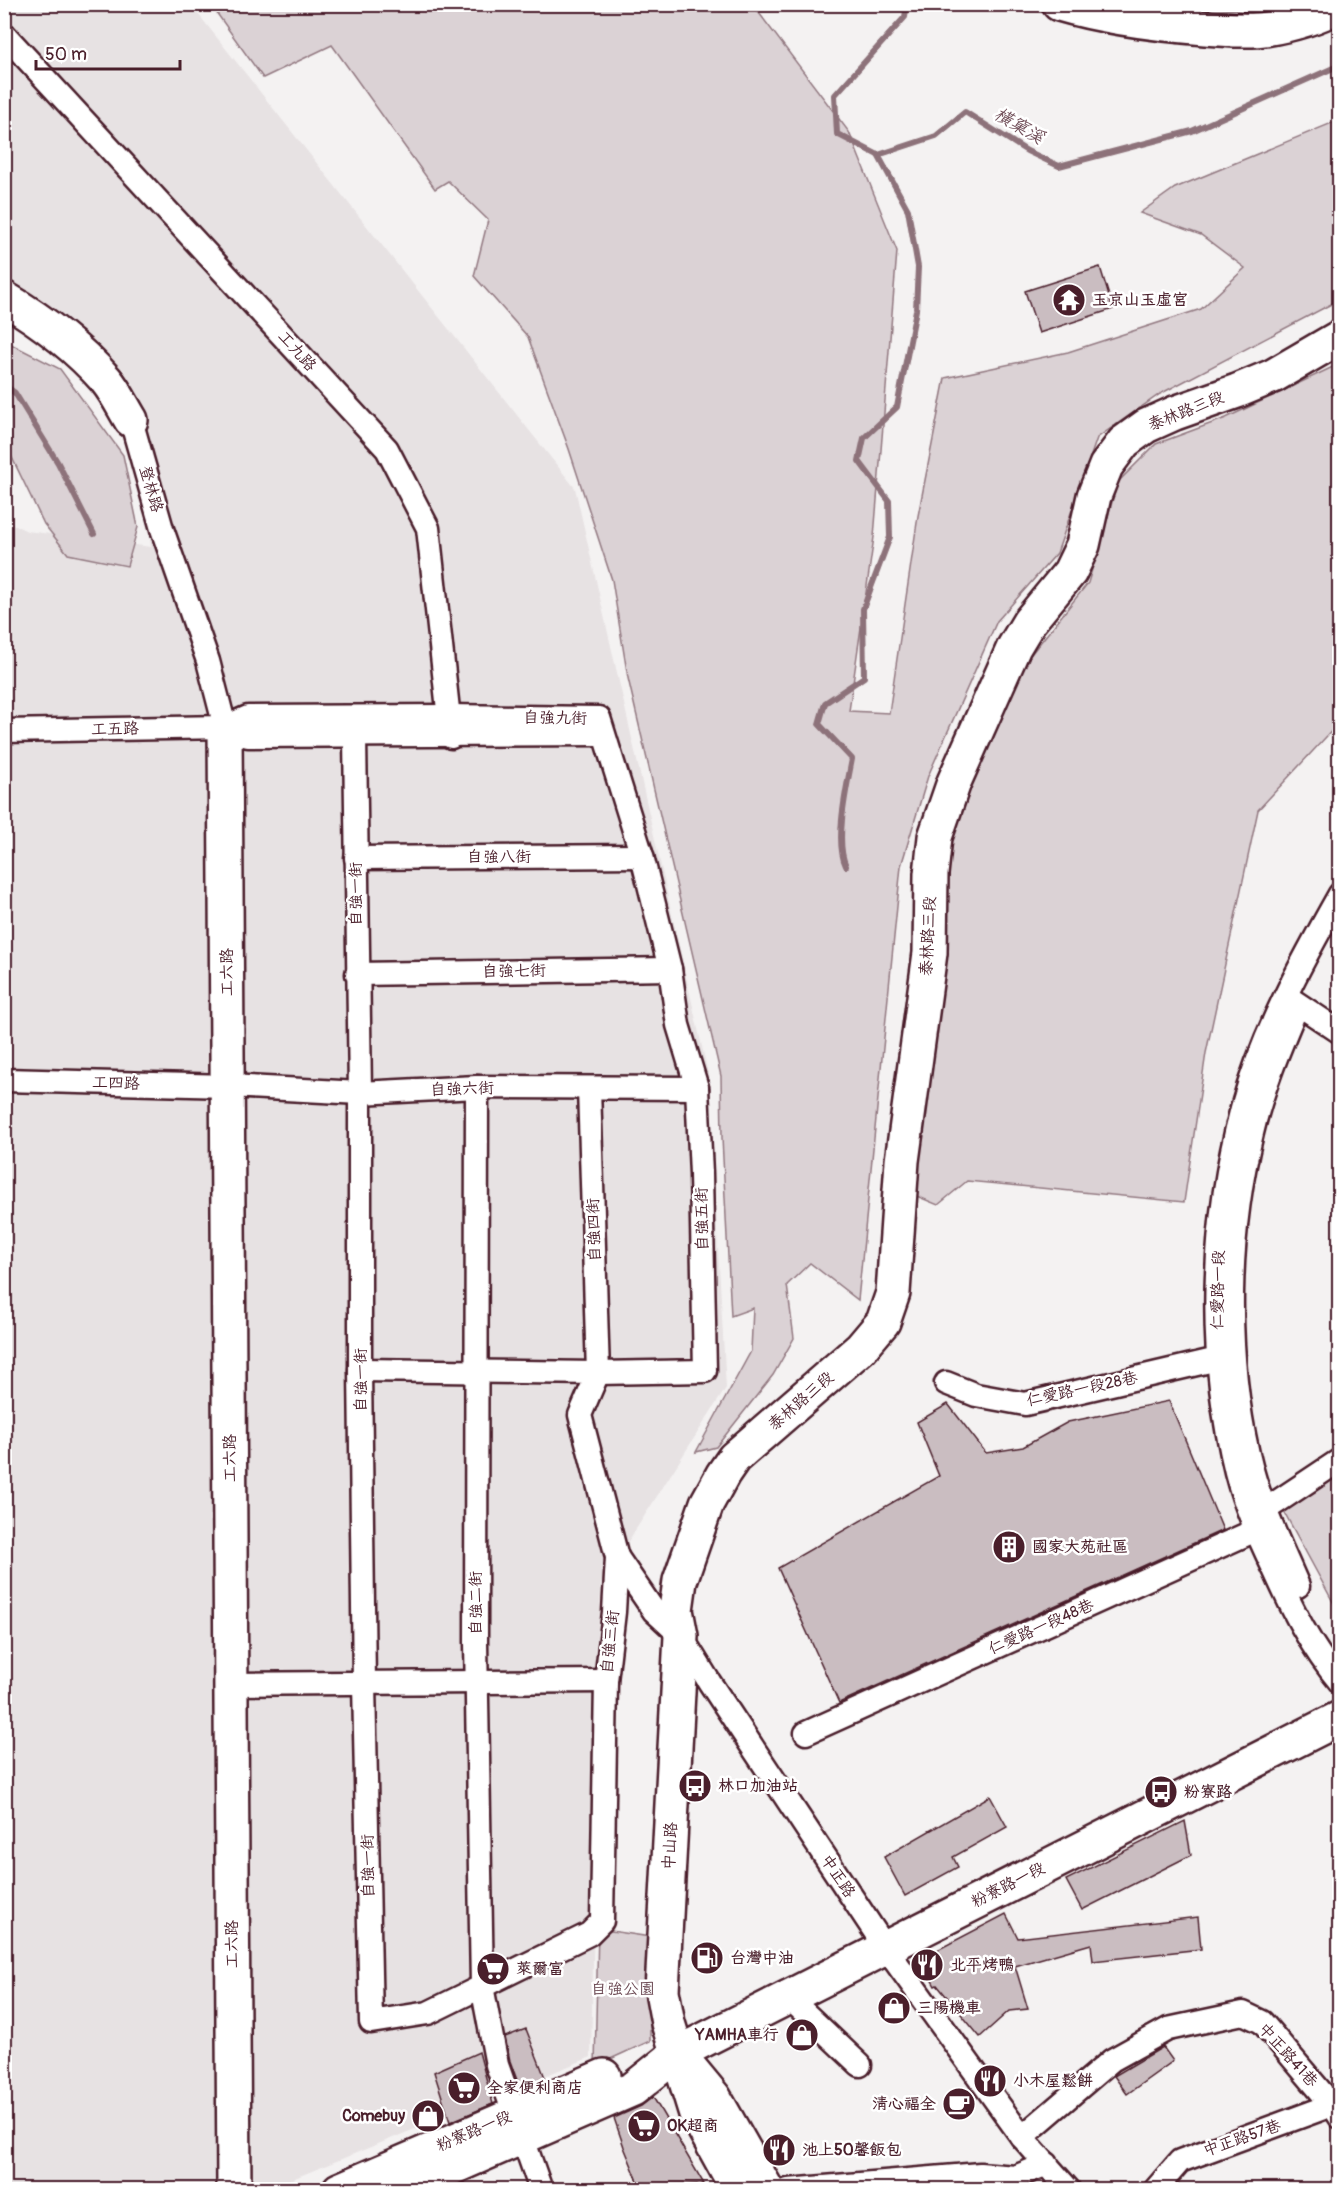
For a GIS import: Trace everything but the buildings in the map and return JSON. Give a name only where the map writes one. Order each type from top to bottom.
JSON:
[{"type":"main road","points":[[1059,4],[1111,16],[1175,26],[1229,30],[1264,29],[1299,21],[1340,5]]},
{"type":"main road","name":"登林路","points":[[4,298],[31,314],[107,381],[131,420]]},
{"type":"main road","name":"泰林路三段","points":[[681,1636],[676,1610],[680,1581],[707,1503],[723,1474],[734,1458],[861,1348],[883,1322],[893,1293],[902,1161],[930,953],[931,874],[935,837],[954,783],[1014,647],[1029,622],[1070,572],[1083,545],[1094,496],[1106,466],[1124,442],[1146,426],[1273,376],[1340,337]]},
{"type":"main road","name":"工六路","points":[[225,727],[234,2190]]},
{"type":"main road","name":"中山路","points":[[681,1636],[662,1991],[668,2023],[696,2114],[738,2190]]},
{"type":"main road","name":"粉寮路一段","points":[[401,2190],[627,2066],[678,2053],[1340,1718]]},
{"type":"main road","name":"中山路","points":[[678,2053],[714,2097],[766,2190]]},
{"type":"main road","name":"粉寮路一段","points":[[339,2190],[518,2125]]},
{"type":"street","name":"工九路","points":[[4,34],[387,450],[428,528],[450,726]]},
{"type":"street","name":"登林路","points":[[131,420],[162,530],[208,661],[225,727]]},
{"type":"street","name":"自強九街","points":[[225,727],[248,717],[603,734]]},
{"type":"street","name":"自強九街","points":[[225,727],[248,736],[355,737],[450,726]]},
{"type":"street","name":"工五路","points":[[4,730],[225,727]]},
{"type":"street","name":"自強五街","points":[[360,1370],[598,1373],[705,1371],[697,1088],[678,1025],[670,969],[642,856],[603,734]]},
{"type":"street","name":"自強一街","points":[[355,737],[360,1093],[360,1370],[371,2022],[428,2013],[482,1986]]},
{"type":"street","name":"自強八街","points":[[356,858],[642,856]]},
{"type":"street","name":"仁愛路一段","points":[[1340,894],[1291,1000],[1278,1051],[1252,1133],[1241,1187],[1235,1249],[1233,1319],[1237,1385],[1261,1520],[1292,1610],[1324,1664],[1340,1682]]},
{"type":"street","name":"仁愛路一段","points":[[1340,926],[1262,1048],[1246,1097],[1228,1168],[1219,1239],[1216,1314],[1224,1412],[1236,1474],[1340,1668]]},
{"type":"street","name":"自強七街","points":[[357,974],[670,969]]},
{"type":"street","points":[[1291,1000],[1340,1032]]},
{"type":"street","name":"工四路","points":[[4,1080],[228,1086]]},
{"type":"street","name":"自強六街","points":[[228,1086],[360,1093],[477,1088],[697,1088]]},
{"type":"street","name":"自強二街","points":[[477,1088],[476,1682],[482,1986],[497,2065],[542,2190]]},
{"type":"street","name":"自強四街","points":[[589,1088],[598,1373]]},
{"type":"street","name":"仁愛路一段28巷","points":[[946,1383],[976,1395],[1025,1404],[1218,1359]]},
{"type":"street","name":"自強三街","points":[[482,1986],[589,1934],[602,1921],[606,1681],[614,1612],[617,1557],[580,1415],[598,1373]]},
{"type":"street","name":"仁愛路一段48巷","points":[[806,1733],[1261,1520],[1340,1460]]},
{"type":"street","name":"中正路","points":[[617,1557],[654,1611],[681,1636],[885,1947],[1022,2137],[1069,2190]]},
{"type":"street","points":[[231,1684],[606,1681]]},
{"type":"street","points":[[787,1996],[860,2065]]},
{"type":"street","name":"中正路41巷","points":[[1022,2137],[1112,2060],[1168,2030],[1243,2013],[1262,2022],[1337,2109]]},
{"type":"street","name":"中正路57巷","points":[[1155,2190],[1180,2161],[1200,2152],[1337,2109]]},
{"type":"street","points":[[788,2190],[980,2174],[1015,2177],[1047,2164]]},
{"type":"shaded area","points":[[5,5],[191,5],[575,488],[708,1073],[726,1388],[601,1584],[591,2057],[268,2189],[5,2189],[4,520],[27,531],[151,547],[125,371],[5,274]]},
{"type":"green space","points":[[211,5],[753,5],[849,132],[897,251],[874,537],[849,711],[889,713],[918,516],[945,378],[1068,352],[1201,309],[1245,268],[1201,235],[1140,213],[1175,188],[1339,120],[1339,300],[1160,394],[1097,438],[1057,553],[997,621],[928,776],[901,866],[858,1300],[810,1263],[787,1285],[794,1338],[773,1375],[716,1447],[696,1452],[751,1351],[753,1308],[731,1316],[721,1076],[628,678],[612,580],[569,449],[528,337],[474,276],[488,220],[448,181],[435,189],[332,45],[263,78]]},
{"type":"green space","points":[[1151,5],[1298,5],[1209,11]]},
{"type":"green space","points":[[5,341],[60,369],[123,455],[138,527],[127,566],[68,554],[44,524],[5,443]]},
{"type":"green space","points":[[1339,364],[1339,723],[1258,810],[1206,1053],[1184,1202],[967,1181],[938,1205],[907,1192],[943,843],[1012,678],[1088,583],[1118,482],[1156,444],[1226,418]]},
{"type":"green space","points":[[1339,1470],[1339,1613],[1282,1508]]},
{"type":"green space","name":"自強公園","points":[[598,1929],[650,1937],[650,2041],[595,2066]]},
{"type":"waterway","name":"橫窠溪","points":[[907,4],[905,17],[835,95],[837,134],[878,155],[936,136],[965,112],[1027,151],[1059,166],[1192,131],[1340,65]]},
{"type":"waterway","points":[[846,866],[841,843],[841,829],[852,759],[819,724],[825,703],[864,677],[863,609],[890,537],[889,501],[859,461],[864,438],[897,407],[916,310],[918,267],[908,210],[878,155]]},
{"type":"waterway","points":[[4,385],[15,393],[58,463],[94,534]]},
{"type":"place","name":"玉京山玉虛宮","points":[[1069,300]]},
{"type":"place","name":"國家大苑社區","points":[[1009,1547]]},
{"type":"place","name":"林口加油站","points":[[695,1786]]},
{"type":"place","name":"粉寮路","points":[[1161,1792]]},
{"type":"place","name":"台灣中油","points":[[707,1958]]},
{"type":"place","name":"北平烤鴨","points":[[927,1965]]},
{"type":"place","name":"萊爾富","points":[[493,1969]]},
{"type":"place","name":"三陽機車","points":[[894,2008]]},
{"type":"place","name":"YAMHA車行","points":[[802,2035]]},
{"type":"place","name":"小木屋鬆餅","points":[[990,2081]]},
{"type":"place","name":"全家便利商店","points":[[464,2088]]},
{"type":"place","name":"清心福全","points":[[959,2104]]},
{"type":"place","name":"Comebuy","points":[[428,2116]]},
{"type":"place","name":"OK超商","points":[[644,2126]]},
{"type":"place","name":"池上50馨飯包","points":[[779,2150]]}]
